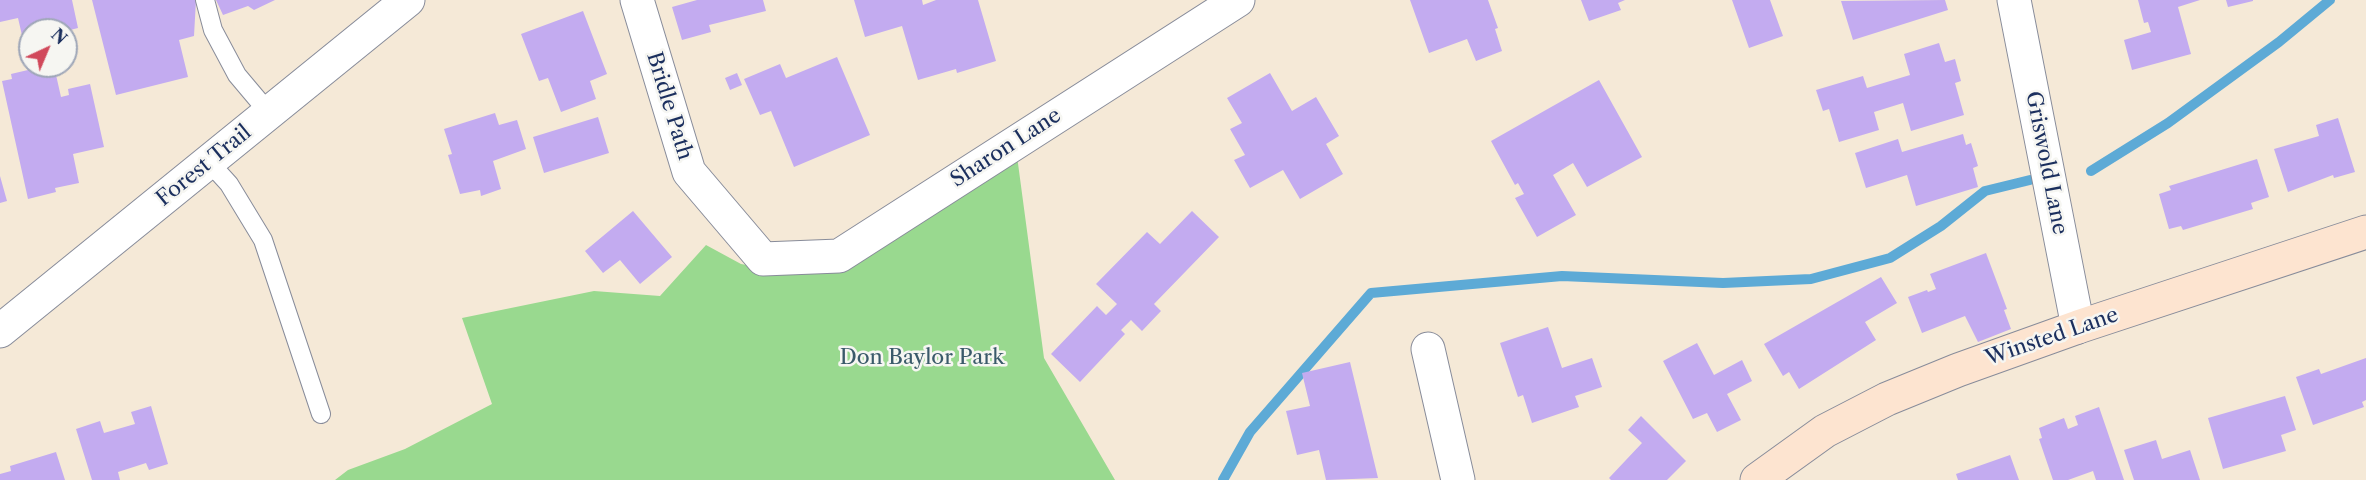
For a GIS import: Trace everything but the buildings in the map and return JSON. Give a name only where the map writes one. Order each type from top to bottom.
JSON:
[{"type":"main road","name":"Winsted Lane","points":[[1757,480],[1825,431],[1887,399],[1958,370],[2078,327],[2366,232]]},
{"type":"street","name":"Bridle Path","points":[[637,0],[689,171],[763,259]]},
{"type":"street","name":"Sharon Lane","points":[[763,259],[839,256],[1238,0]]},
{"type":"street","name":"Griswold Lane","points":[[2014,0],[2078,327]]},
{"type":"street","name":"Forest Trail","points":[[0,331],[269,113],[392,6]]},
{"type":"street","points":[[1428,350],[1458,480]]},
{"type":"lane","points":[[205,0],[213,30],[237,75],[269,113]]},
{"type":"lane","points":[[209,162],[229,184],[263,240],[321,414]]},
{"type":"green space","name":"Don Baylor Park","points":[[1017,156],[1044,358],[1115,480],[335,480],[348,470],[405,449],[492,404],[462,318],[594,291],[660,296],[706,245],[741,264],[786,272]]},
{"type":"waterway","points":[[2091,171],[2168,123],[2279,42],[2330,0]]},
{"type":"waterway","points":[[1223,480],[1250,432],[1371,293],[1562,276],[1723,283],[1811,279],[1890,258],[1941,226],[1985,191],[2030,180]]}]
